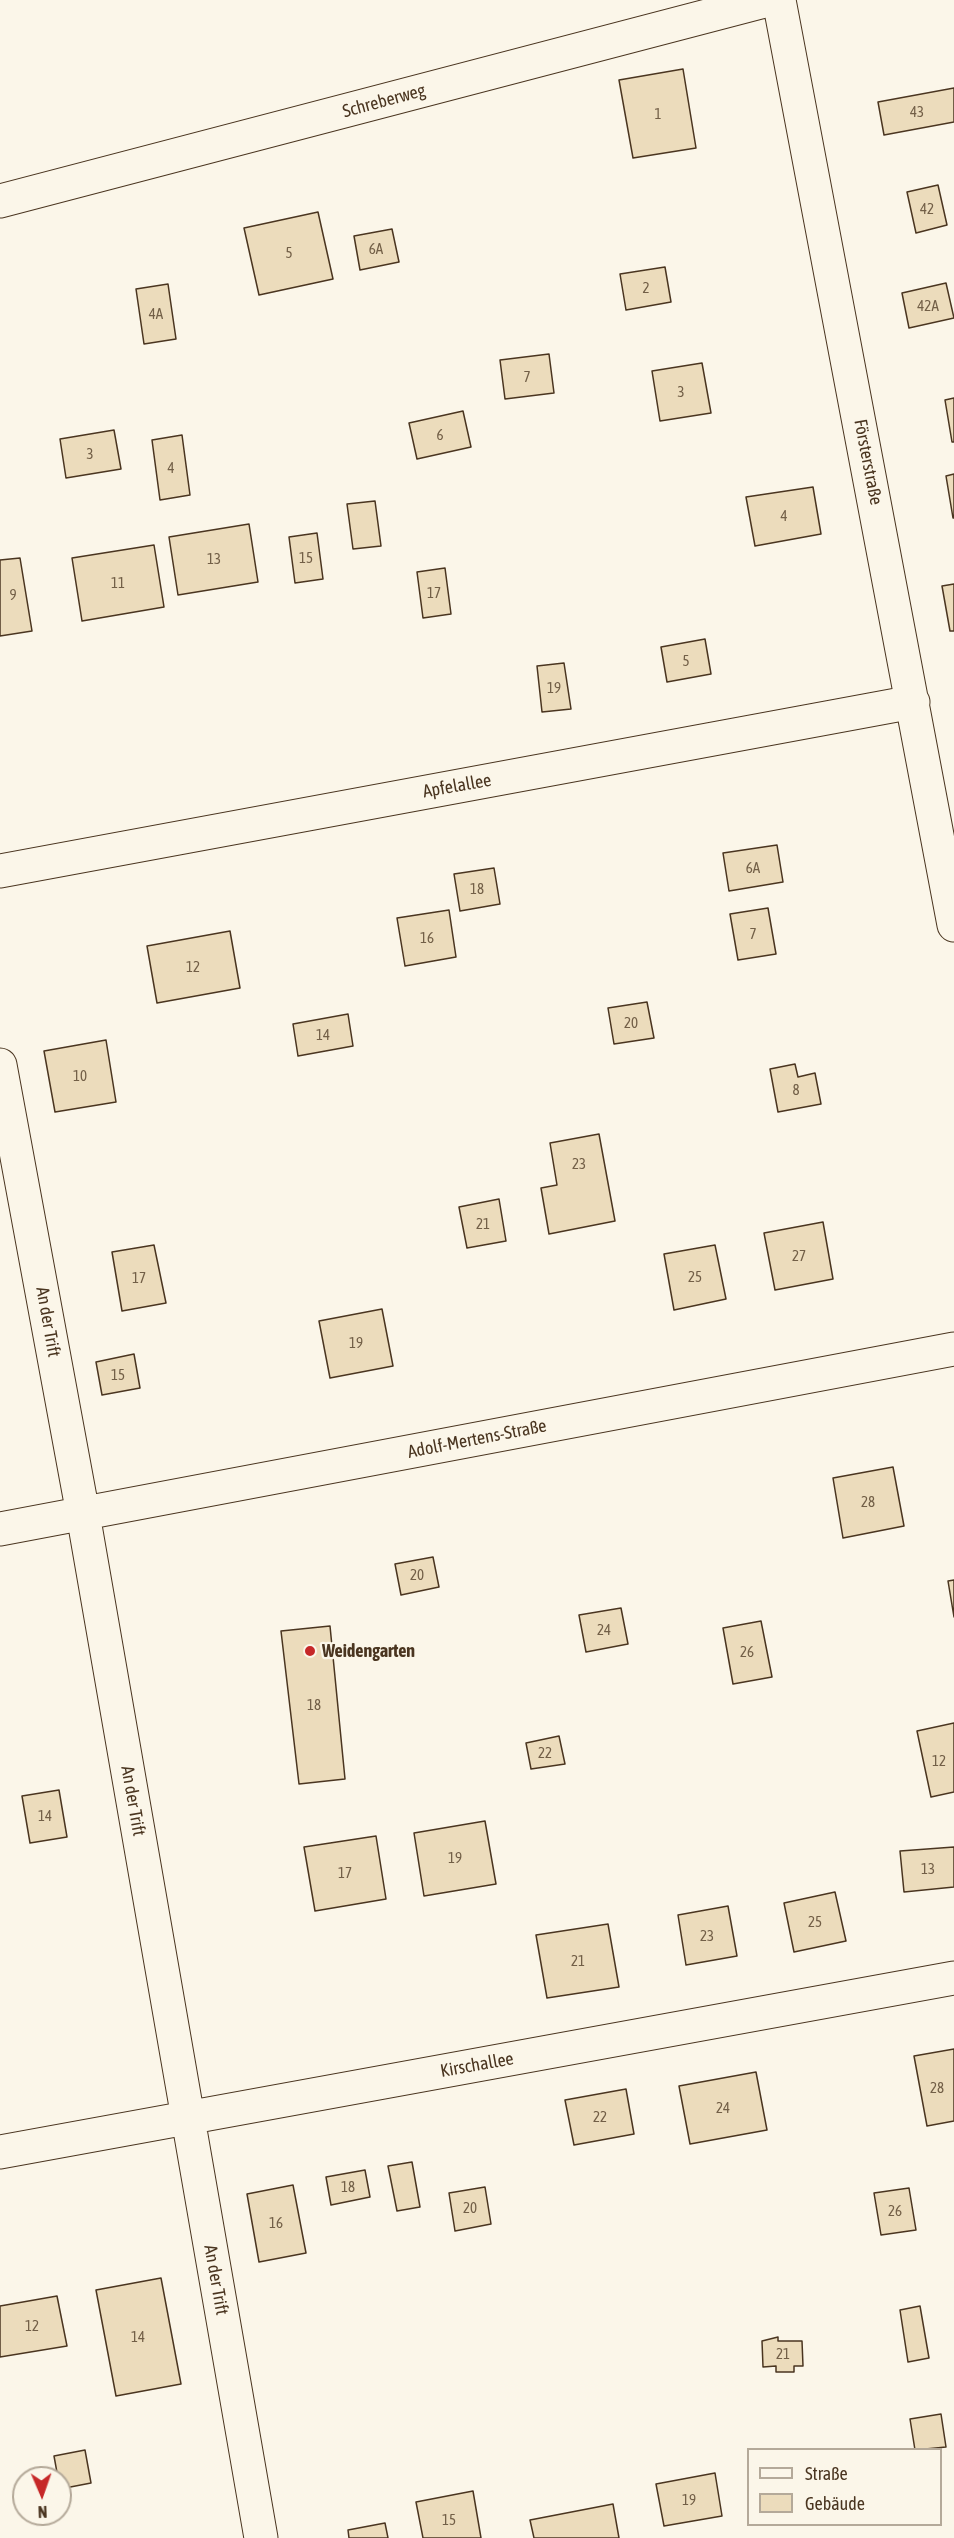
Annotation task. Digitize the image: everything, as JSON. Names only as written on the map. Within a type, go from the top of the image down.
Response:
[{"type":"street","name":"Schreberweg","points":[[0,201],[768,0]]},
{"type":"street","name":"Försterstraße","points":[[779,0],[954,925]]},
{"type":"street","name":"Apfelallee","points":[[0,871],[913,702]]},
{"type":"street","name":"An der Trift","points":[[0,1065],[83,1514],[261,2538]]},
{"type":"street","name":"Adolf-Mertens-Straße","points":[[0,1529],[954,1349]]},
{"type":"street","name":"Kirschallee","points":[[0,2152],[954,1978]]},
{"type":"building","points":[[683,69],[696,148],[633,158],[619,80]]},
{"type":"building","points":[[954,88],[954,122],[884,135],[878,102]]},
{"type":"building","points":[[938,185],[947,225],[916,233],[907,192]]},
{"type":"building","points":[[318,212],[333,279],[259,295],[244,228]]},
{"type":"building","points":[[392,229],[399,262],[360,270],[354,236]]},
{"type":"building","points":[[665,267],[671,302],[626,310],[620,274]]},
{"type":"building","points":[[946,283],[954,318],[909,328],[902,293]]},
{"type":"building","points":[[168,284],[176,339],[144,344],[136,289]]},
{"type":"building","points":[[549,354],[554,393],[505,399],[500,360]]},
{"type":"building","points":[[702,363],[711,413],[660,421],[652,371]]},
{"type":"building","points":[[954,398],[954,442],[952,442],[945,400]]},
{"type":"building","points":[[463,411],[471,447],[417,459],[409,423]]},
{"type":"building","points":[[114,430],[121,469],[66,478],[60,439]]},
{"type":"building","points":[[182,435],[190,495],[160,500],[152,440]]},
{"type":"building","points":[[954,474],[954,518],[953,518],[946,476]]},
{"type":"building","points":[[813,487],[821,534],[755,546],[746,497]]},
{"type":"building","points":[[375,501],[381,546],[353,549],[347,504]]},
{"type":"building","points":[[249,524],[258,582],[178,595],[169,537]]},
{"type":"building","points":[[317,533],[323,579],[295,583],[289,537]]},
{"type":"building","points":[[154,545],[164,607],[82,621],[72,558]]},
{"type":"building","points":[[20,558],[32,631],[0,636],[0,560]]},
{"type":"building","points":[[445,568],[451,614],[423,618],[417,572]]},
{"type":"building","points":[[954,584],[954,631],[950,631],[942,586]]},
{"type":"building","points":[[705,639],[711,674],[667,682],[661,647]]},
{"type":"building","points":[[564,663],[571,709],[542,712],[537,666]]},
{"type":"building","points":[[777,845],[783,882],[729,891],[723,853]]},
{"type":"building","points":[[494,868],[500,904],[460,911],[454,874]]},
{"type":"building","points":[[768,908],[776,954],[738,960],[730,914]]},
{"type":"building","points":[[449,910],[456,957],[405,966],[397,918]]},
{"type":"building","points":[[230,931],[240,988],[157,1003],[147,946]]},
{"type":"building","points":[[647,1002],[654,1038],[614,1044],[608,1008]]},
{"type":"building","points":[[348,1014],[353,1046],[298,1056],[293,1024]]},
{"type":"building","points":[[106,1040],[116,1102],[55,1112],[44,1051]]},
{"type":"building","points":[[795,1064],[798,1077],[815,1073],[821,1104],[778,1112],[770,1069]]},
{"type":"building","points":[[599,1134],[615,1221],[549,1234],[541,1188],[557,1185],[550,1143]]},
{"type":"building","points":[[499,1199],[506,1241],[467,1248],[459,1207]]},
{"type":"building","points":[[823,1222],[833,1279],[775,1290],[764,1233]]},
{"type":"building","points":[[154,1245],[166,1303],[122,1311],[112,1252]]},
{"type":"building","points":[[715,1245],[726,1299],[674,1310],[664,1254]]},
{"type":"building","points":[[382,1309],[393,1366],[330,1378],[319,1321]]},
{"type":"building","points":[[134,1354],[140,1388],[102,1395],[96,1362]]},
{"type":"building","points":[[893,1467],[904,1526],[843,1538],[833,1478]]},
{"type":"building","points":[[433,1557],[439,1587],[401,1595],[395,1564]]},
{"type":"building","points":[[954,1580],[954,1617],[948,1581]]},
{"type":"building","points":[[621,1608],[628,1644],[586,1652],[579,1615]]},
{"type":"building","points":[[761,1621],[772,1677],[733,1684],[723,1628]]},
{"type":"building","points":[[330,1626],[345,1779],[299,1784],[281,1631]]},
{"type":"building","points":[[954,1723],[954,1792],[931,1797],[917,1731]]},
{"type":"building","points":[[559,1736],[565,1764],[531,1769],[526,1743]]},
{"type":"building","points":[[59,1790],[67,1837],[30,1843],[22,1796]]},
{"type":"building","points":[[485,1821],[496,1884],[424,1896],[414,1833]]},
{"type":"building","points":[[376,1836],[386,1899],[315,1911],[304,1847]]},
{"type":"building","points":[[954,1847],[954,1887],[904,1892],[900,1851]]},
{"type":"building","points":[[835,1892],[846,1941],[794,1952],[784,1903]]},
{"type":"building","points":[[728,1906],[737,1956],[686,1965],[678,1915]]},
{"type":"building","points":[[608,1924],[619,1987],[547,1998],[536,1935]]},
{"type":"building","points":[[954,2049],[954,2121],[927,2126],[914,2056]]},
{"type":"building","points":[[756,2072],[767,2130],[690,2144],[679,2086]]},
{"type":"building","points":[[626,2089],[634,2134],[574,2145],[565,2100]]},
{"type":"building","points":[[412,2162],[420,2207],[397,2211],[388,2166]]},
{"type":"building","points":[[365,2170],[370,2197],[331,2205],[326,2177]]},
{"type":"building","points":[[293,2185],[306,2253],[259,2262],[247,2194]]},
{"type":"building","points":[[485,2187],[491,2224],[455,2231],[449,2193]]},
{"type":"building","points":[[909,2188],[916,2230],[881,2235],[874,2193]]},
{"type":"building","points":[[161,2278],[181,2384],[116,2396],[96,2290]]},
{"type":"building","points":[[57,2296],[67,2346],[0,2357],[0,2306]]},
{"type":"building","points":[[920,2306],[929,2358],[908,2362],[900,2310]]},
{"type":"building","points":[[778,2337],[778,2341],[802,2341],[803,2366],[794,2366],[794,2372],[776,2372],[776,2366],[763,2367],[762,2341]]},
{"type":"building","points":[[941,2414],[946,2447],[915,2448],[910,2419]]},
{"type":"building","points":[[85,2450],[91,2483],[72,2487],[72,2466],[56,2466],[54,2456]]},
{"type":"building","points":[[715,2473],[722,2516],[664,2526],[656,2484]]},
{"type":"building","points":[[473,2491],[481,2538],[423,2538],[416,2502]]},
{"type":"building","points":[[613,2504],[619,2538],[534,2538],[530,2520]]},
{"type":"building","points":[[385,2523],[388,2538],[349,2538],[348,2530]]},
{"type":"place","name":"Weidengarten","points":[[310,1651]]}]
